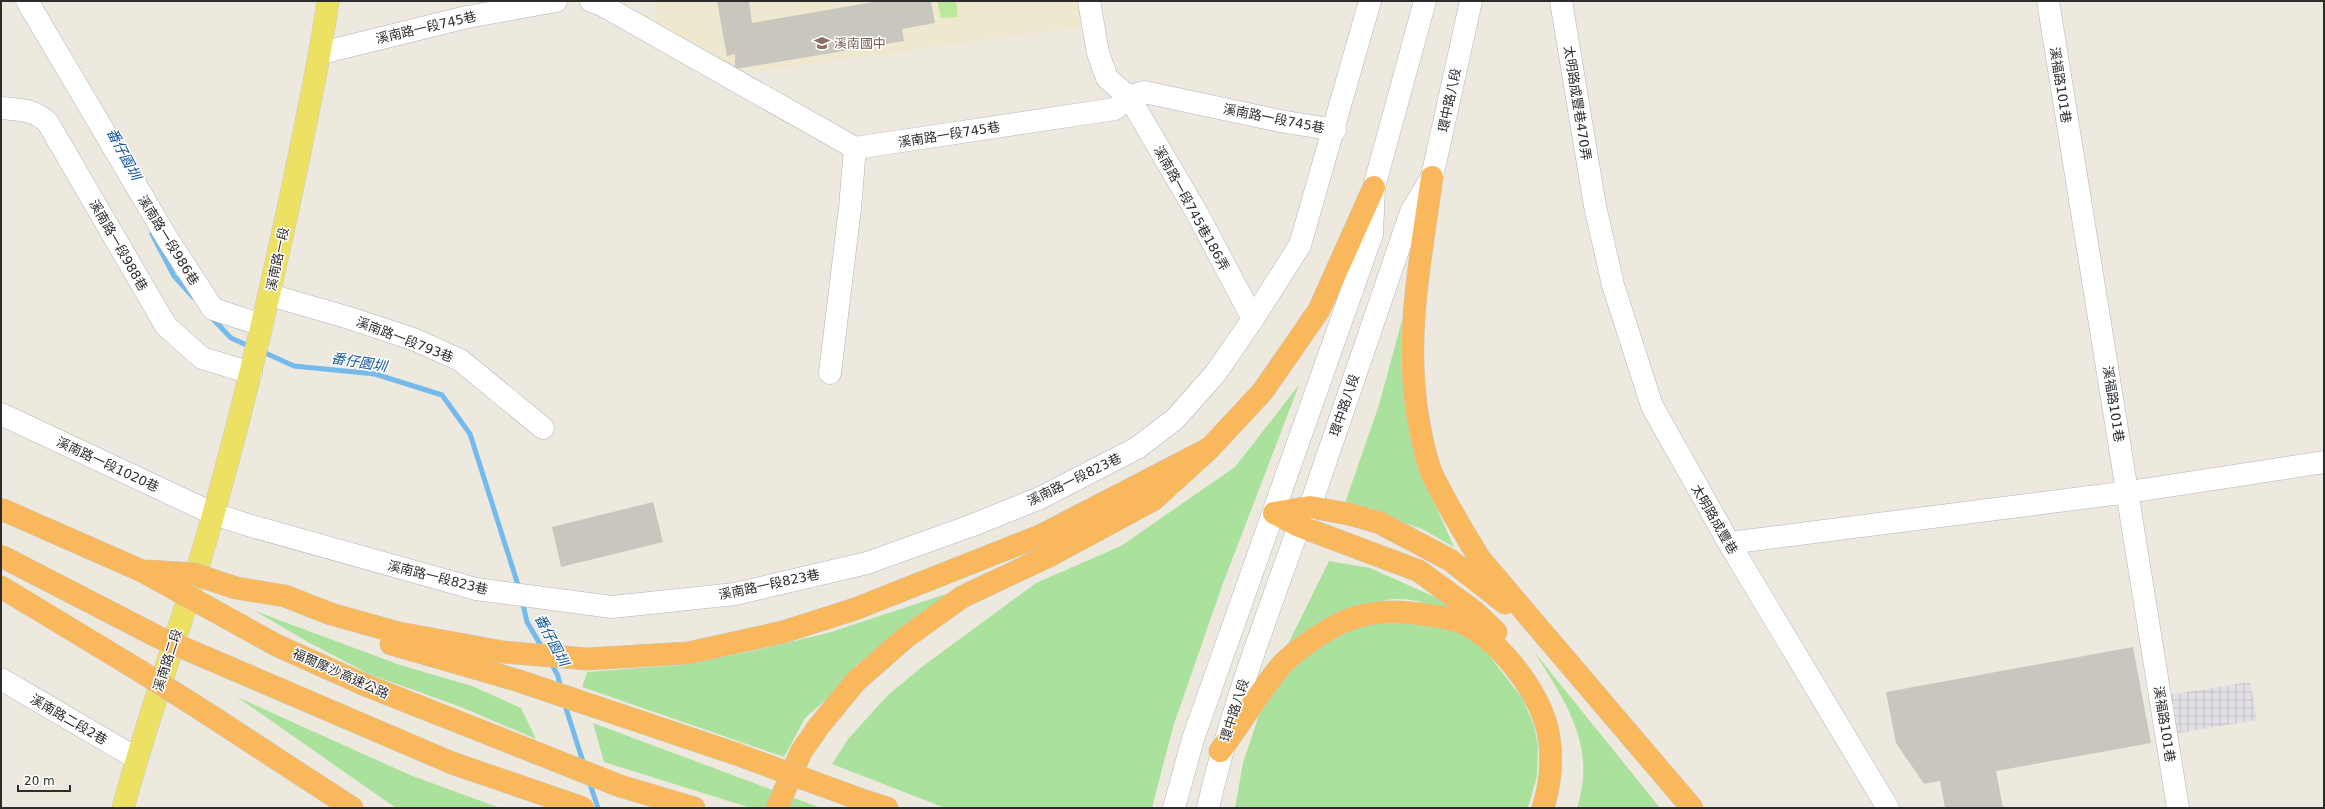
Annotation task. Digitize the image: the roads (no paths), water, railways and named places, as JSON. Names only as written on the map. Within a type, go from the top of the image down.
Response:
[{"type":"highway","points":[[1432,176],[1414,304],[1411,354],[1421,436],[1431,471],[1455,517],[1480,559],[1692,808]]},
{"type":"highway","points":[[778,808],[801,752],[819,726],[856,681],[905,638],[962,598],[1051,555],[1153,500],[1210,448],[1263,391],[1319,310],[1374,187]]},
{"type":"highway","points":[[236,588],[285,596],[331,614],[399,633],[503,652],[587,659],[688,653],[783,632],[848,612],[1042,535],[1210,448]]},
{"type":"highway","points":[[1274,513],[1310,507],[1349,514],[1380,523],[1450,560],[1545,635]]},
{"type":"highway","name":"福爾摩沙高速公路","points":[[1,509],[142,571],[278,646],[365,685],[620,786],[694,808]]},
{"type":"highway","points":[[1274,513],[1299,526],[1419,571],[1475,612],[1519,653],[1542,689],[1543,717],[1550,745],[1550,777],[1543,808]]},
{"type":"highway","points":[[1,556],[165,640],[452,763],[583,808]]},
{"type":"highway","points":[[142,571],[194,574],[236,588],[375,640],[563,695],[736,754],[887,808]]},
{"type":"highway","points":[[1,587],[140,671],[352,808]]},
{"type":"highway","points":[[1220,751],[1280,666],[1318,636],[1336,625],[1372,613],[1394,612],[1434,616],[1466,624],[1496,645],[1524,681],[1543,717]]},
{"type":"main road","name":"溪南路一段","points":[[214,514],[270,295],[321,53],[328,1]]},
{"type":"main road","name":"溪南路二段","points":[[123,808],[136,758],[214,514]]},
{"type":"street","name":"溪南路一段986巷","points":[[27,1],[168,238],[213,309],[262,328]]},
{"type":"street","name":"溪南路一段745巷","points":[[321,53],[467,17],[556,1]]},
{"type":"street","points":[[591,1],[602,5],[854,148],[850,208],[830,373]]},
{"type":"street","name":"溪南路一段745巷186弄","points":[[1089,1],[1098,53],[1107,78],[1129,97],[1197,213],[1253,319]]},
{"type":"street","name":"溪南路一段823巷","points":[[214,514],[248,525],[476,589],[612,607],[735,594],[867,563],[973,525],[1040,498],[1137,448],[1175,419],[1215,374],[1253,319],[1300,245],[1335,130],[1370,1]]},
{"type":"street","points":[[1174,808],[1193,739],[1372,234],[1374,187],[1425,1]]},
{"type":"street","name":"環中路八段","points":[[1208,808],[1220,751],[1248,668],[1299,526],[1310,507],[1411,212],[1432,176],[1471,1]]},
{"type":"street","name":"太明路成豐巷470弄","points":[[1561,1],[1595,206]]},
{"type":"street","name":"溪福路101巷","points":[[2048,1],[2129,492],[2178,808]]},
{"type":"street","name":"溪南路一段745巷","points":[[854,148],[1115,109],[1129,97],[1144,92],[1280,121],[1335,130]]},
{"type":"street","name":"溪南路一段988巷","points":[[1,108],[27,110],[40,115],[48,123],[166,326],[202,358],[252,368]]},
{"type":"street","name":"太明路成豐巷","points":[[1595,206],[1613,285],[1652,406],[1729,543],[1888,808]]},
{"type":"street","name":"溪南路一段793巷","points":[[270,295],[346,317],[413,339],[460,360],[543,428]]},
{"type":"street","name":"溪南路一段1020巷","points":[[1,414],[214,514]]},
{"type":"street","points":[[1729,543],[2129,492],[2324,462]]},
{"type":"street","name":"溪南路二段2巷","points":[[1,679],[136,758]]},
{"type":"waterway","name":"番仔園圳","points":[[152,234],[174,276],[193,297]]},
{"type":"waterway","name":"番仔園圳","points":[[212,318],[231,338],[251,347]]},
{"type":"waterway","name":"番仔園圳","points":[[261,351],[294,366],[375,374],[442,395],[470,434],[519,588]]},
{"type":"waterway","name":"番仔園圳","points":[[522,600],[527,622],[543,649]]},
{"type":"waterway","name":"番仔園圳","points":[[550,661],[558,676],[561,689]]},
{"type":"waterway","name":"番仔園圳","points":[[564,702],[584,765]]},
{"type":"waterway","name":"番仔園圳","points":[[589,781],[598,808]]},
{"type":"place","name":"溪南國中","points":[[822,43]]}]
